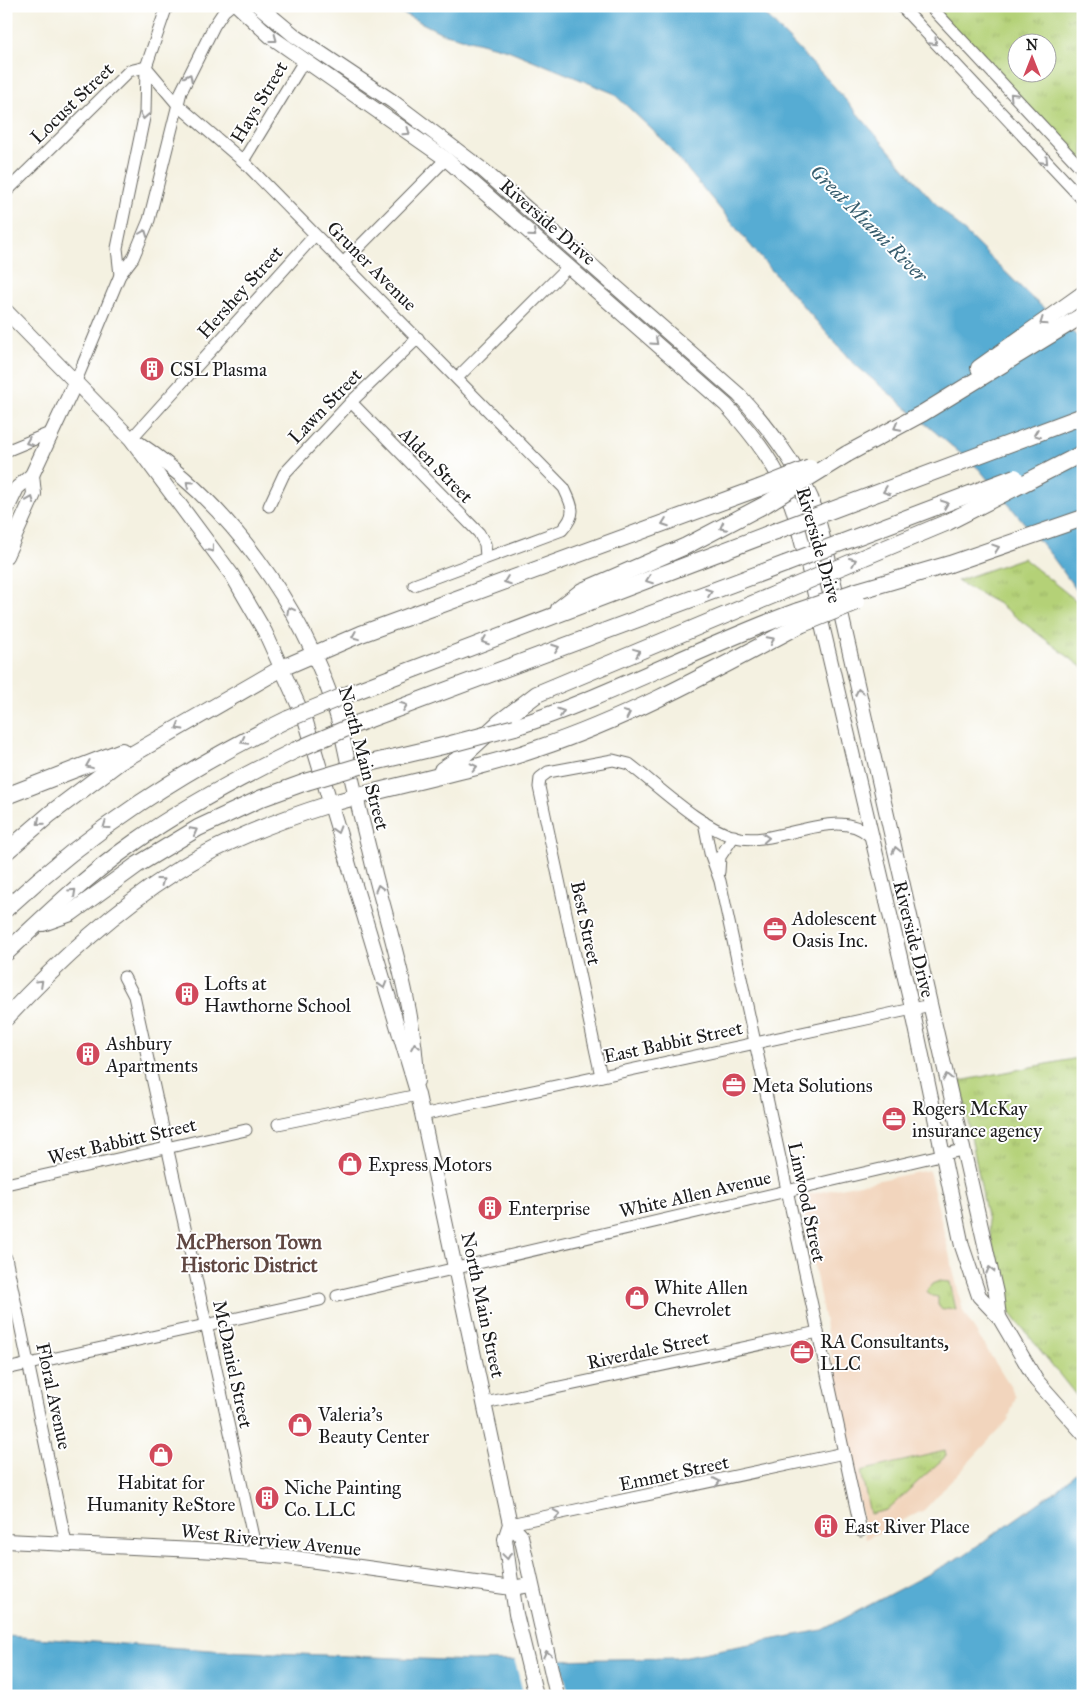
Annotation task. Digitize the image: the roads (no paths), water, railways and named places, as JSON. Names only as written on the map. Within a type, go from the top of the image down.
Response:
[{"type":"highway","points":[[923,413],[978,368],[1083,294]]},
{"type":"highway","points":[[547,617],[582,591],[686,546],[766,504],[847,454],[923,413],[1083,315]]},
{"type":"highway","points":[[6,908],[87,840],[160,788],[211,758],[288,720],[351,693],[547,617],[1083,416]]},
{"type":"highway","points":[[6,953],[91,876],[178,813],[296,750],[359,723],[1083,452]]},
{"type":"highway","points":[[426,778],[449,766],[537,694],[948,522],[1083,452]]},
{"type":"highway","points":[[6,852],[86,785],[151,744],[282,668],[312,653],[847,454]]},
{"type":"highway","points":[[36,925],[71,913],[137,865],[198,828],[262,798],[306,782],[370,763],[515,727],[581,705],[735,636],[799,618],[1083,518]]},
{"type":"highway","points":[[6,1018],[34,988],[92,933],[174,872],[217,848],[272,824],[329,804],[537,749],[612,721],[665,696],[799,618]]},
{"type":"highway","points":[[6,796],[52,780],[134,746],[151,744]]},
{"type":"main road","name":"Riverside Drive","points":[[238,6],[270,36],[446,159],[569,266],[726,405],[752,435],[782,483],[793,510],[807,561],[870,836],[912,1008],[942,1154],[970,1272],[979,1296],[998,1318],[1025,1363],[1050,1396],[1083,1433]]},
{"type":"main road","name":"Riverside Drive","points":[[259,6],[295,36],[392,101],[490,176],[739,395],[767,426],[786,451],[812,500],[829,561],[996,1293],[998,1318]]},
{"type":"main road","name":"North Main Street","points":[[6,311],[131,439],[195,528],[232,575],[265,632],[306,722],[329,804],[418,1095],[510,1524],[520,1536],[557,1696]]},
{"type":"main road","points":[[6,510],[17,488],[32,475],[76,381]]},
{"type":"main road","name":"North Main Street","points":[[131,439],[162,459],[182,477],[208,501],[246,543],[286,603],[312,653],[335,709],[409,1013],[417,1052],[418,1095]]},
{"type":"main road","points":[[6,556],[34,494],[32,475]]},
{"type":"main road","name":"North Main Street","points":[[510,1524],[505,1539],[512,1588],[516,1614],[536,1696]]},
{"type":"main road","name":"West Riverview Avenue","points":[[6,1541],[257,1555],[512,1588],[530,1585]]},
{"type":"street","points":[[120,275],[117,248],[145,113],[146,67],[167,6]]},
{"type":"street","points":[[76,381],[120,275],[133,258],[149,220],[181,92],[214,26],[224,10],[230,6]]},
{"type":"street","points":[[901,6],[1083,200]]},
{"type":"street","points":[[930,6],[1083,170]]},
{"type":"street","name":"Hays Street","points":[[243,161],[304,61]]},
{"type":"street","name":"Gruner Avenue","points":[[146,67],[178,105],[243,161],[560,482],[572,508],[571,520],[562,530],[486,557]]},
{"type":"street","name":"Locust Street","points":[[6,192],[129,71],[146,67]]},
{"type":"street","points":[[343,263],[446,159]]},
{"type":"street","name":"Hershey Street","points":[[131,439],[315,235]]},
{"type":"street","points":[[457,378],[569,266]]},
{"type":"street","name":"Lawn Street","points":[[269,506],[284,474],[351,402],[418,338]]},
{"type":"street","name":"Alden Street","points":[[351,402],[479,533],[485,544],[486,557]]},
{"type":"street","points":[[6,451],[52,432]]},
{"type":"street","points":[[414,585],[486,557]]},
{"type":"street","name":"Best Street","points":[[601,1076],[539,787],[540,778],[548,772],[621,760],[629,764],[704,822]]},
{"type":"street","points":[[704,822],[734,836],[765,838],[830,824],[846,823],[862,828],[870,836]]},
{"type":"street","name":"Linwood Street","points":[[704,822],[710,853],[720,881],[861,1531]]},
{"type":"street","name":"Linwood Street","points":[[720,881],[720,857],[734,836]]},
{"type":"street","name":"McDaniel Street","points":[[124,977],[134,996],[257,1555]]},
{"type":"street","name":"East Babbit Street","points":[[422,1114],[931,1005]]},
{"type":"street","points":[[278,1124],[418,1095]]},
{"type":"street","name":"West Babbitt Street","points":[[6,1184],[246,1130]]},
{"type":"street","name":"White Allen Avenue","points":[[337,1296],[962,1150]]},
{"type":"street","name":"Floral Avenue","points":[[6,1258],[30,1364],[66,1543]]},
{"type":"street","points":[[6,1369],[320,1300]]},
{"type":"street","name":"Riverdale Street","points":[[485,1403],[818,1332]]},
{"type":"street","name":"Emmet Street","points":[[510,1524],[844,1453]]},
{"type":"water","name":"Great Miami River","points":[[340,6],[757,6],[831,83],[932,200],[1032,298],[1083,341],[1083,599],[1051,555],[979,469],[852,362],[761,258],[663,140],[613,93],[508,50],[442,33],[396,10],[344,10]]},
{"type":"water","points":[[1083,1466],[1083,1696],[6,1696],[6,1636],[225,1651],[472,1661],[677,1658],[822,1630],[964,1555],[1057,1490]]},
{"type":"place","name":"CSL Plasma","points":[[152,369]]},
{"type":"place","name":"Adolescent Oasis Inc.","points":[[775,929]]},
{"type":"place","name":"Lofts at Hawthorne School","points":[[187,994]]},
{"type":"place","name":"Ashbury Apartments","points":[[88,1054]]},
{"type":"place","name":"Meta Solutions","points":[[734,1085]]},
{"type":"place","name":"Rogers McKay insurance agency","points":[[894,1119]]},
{"type":"place","name":"Express Motors","points":[[350,1164]]},
{"type":"place","name":"Enterprise","points":[[490,1208]]},
{"type":"place","name":"White Allen Chevrolet","points":[[637,1298]]},
{"type":"place","name":"RA Consultants, LLC","points":[[802,1352]]},
{"type":"place","name":"Valeria’s Beauty Center","points":[[300,1425]]},
{"type":"place","name":"Habitat for Humanity ReStore","points":[[161,1455]]},
{"type":"place","name":"Niche Painting Co. LLC","points":[[267,1498]]},
{"type":"place","name":"East River Place","points":[[826,1526]]},
{"type":"district","name":"McPherson Town Historic District","points":[[249,1254]]}]
